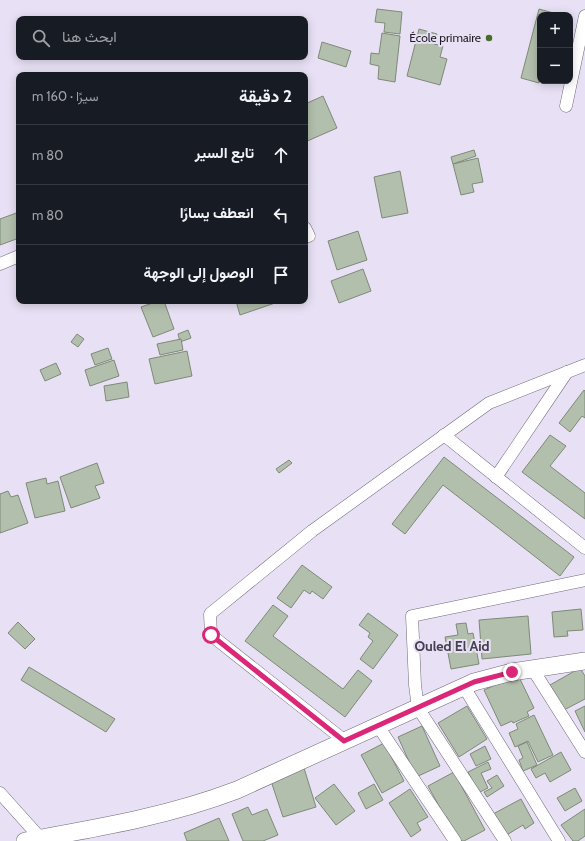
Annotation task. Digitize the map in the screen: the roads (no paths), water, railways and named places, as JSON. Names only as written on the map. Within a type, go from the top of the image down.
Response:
[{"type":"street","points":[[566,106],[585,16]]},
{"type":"street","points":[[0,264],[16,257]]},
{"type":"street","points":[[344,741],[211,635],[210,614],[312,531],[489,403],[585,365]]},
{"type":"street","points":[[496,477],[567,372]]},
{"type":"street","points":[[444,435],[585,548]]},
{"type":"street","points":[[504,841],[418,708],[415,685],[412,616],[585,580]]},
{"type":"street","points":[[0,793],[37,840],[113,825],[198,804],[237,790],[464,687],[490,677],[532,668],[585,661]]},
{"type":"street","points":[[532,668],[585,752]]},
{"type":"street","points":[[464,687],[559,841]]},
{"type":"street","points":[[378,726],[455,841]]},
{"type":"place","name":"École primaire","points":[[489,38]]},
{"type":"district","name":"Ouled El Aid","points":[[452,646]]}]
